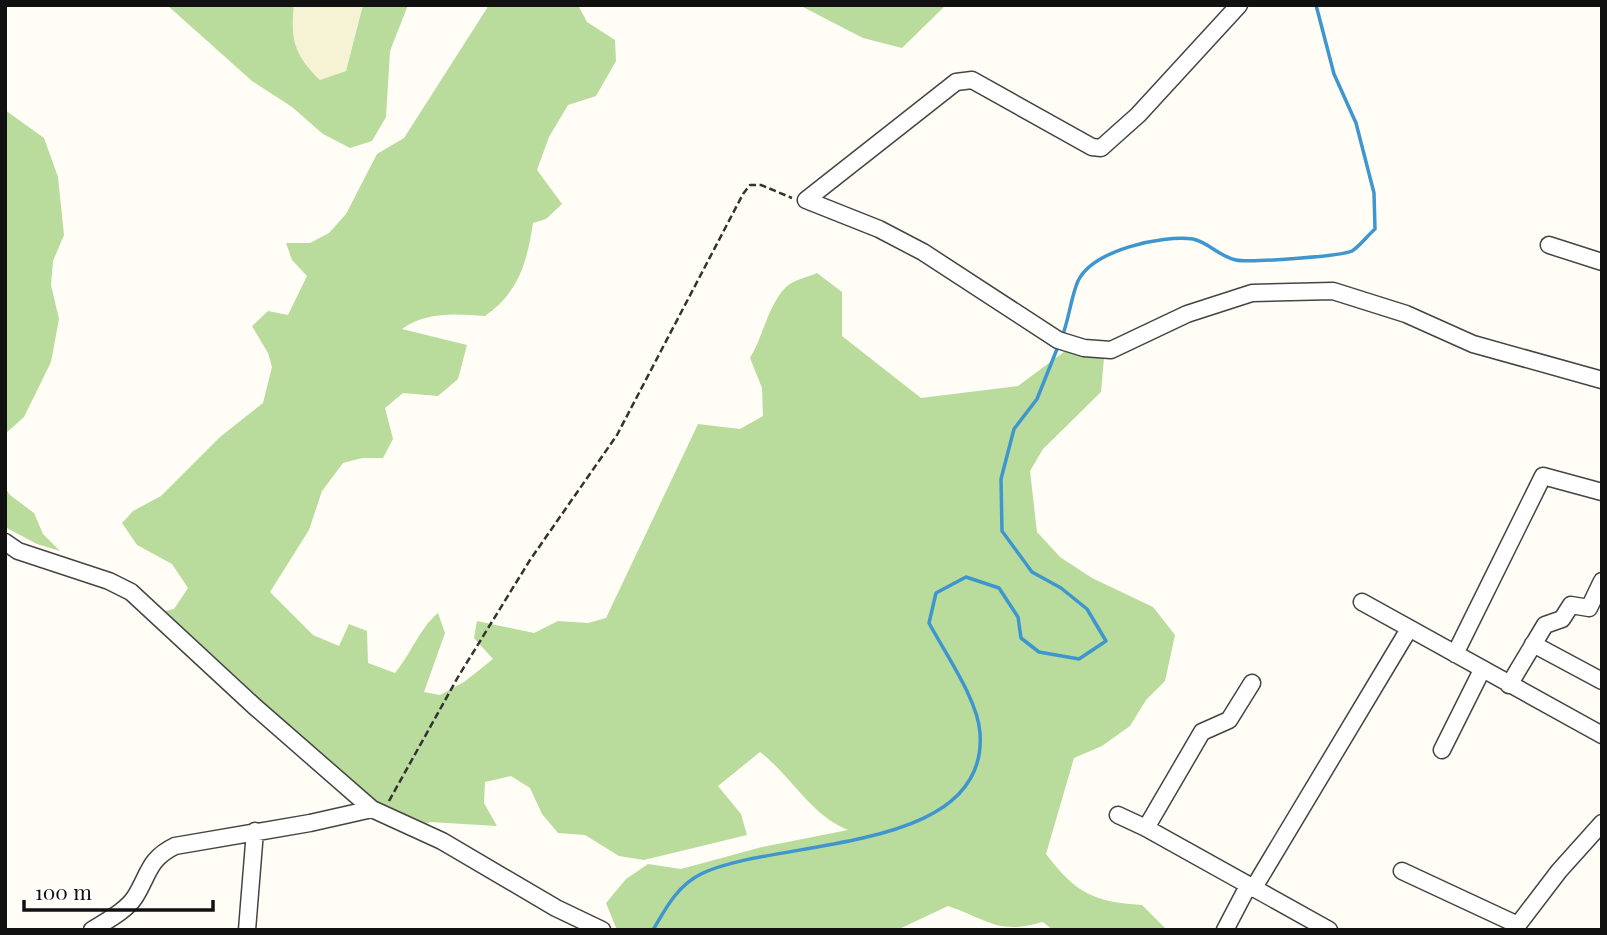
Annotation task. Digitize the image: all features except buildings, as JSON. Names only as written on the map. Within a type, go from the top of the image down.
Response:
[{"type":"street","points":[[806,200],[956,82],[964,79],[972,80],[1092,147],[1101,148],[1138,115],[1239,5]]},
{"type":"street","points":[[806,200],[879,229],[923,252],[1058,340],[1084,348],[1111,350],[1167,322],[1252,293],[1333,291],[1406,314],[1473,344],[1602,380]]},
{"type":"street","points":[[1549,245],[1602,262]]},
{"type":"street","points":[[1455,654],[1543,476],[1602,492]]},
{"type":"street","points":[[5,542],[18,551],[109,581],[131,592],[377,812],[442,841],[526,892],[602,930]]},
{"type":"street","points":[[1509,685],[1545,625],[1562,619],[1569,607],[1589,608],[1602,580]]},
{"type":"street","points":[[1362,602],[1602,736]]},
{"type":"street","points":[[1225,930],[1409,629]]},
{"type":"street","points":[[1533,644],[1602,681]]},
{"type":"street","points":[[1442,750],[1482,670]]},
{"type":"street","points":[[1146,828],[1202,732],[1229,720],[1252,683]]},
{"type":"street","points":[[92,930],[127,906],[135,896],[147,870],[164,851],[183,843],[377,812]]},
{"type":"street","points":[[1118,816],[1146,828],[1329,930]]},
{"type":"street","points":[[1402,871],[1516,927],[1559,871],[1602,823]]},
{"type":"street","points":[[247,930],[256,831]]},
{"type":"path","points":[[377,812],[530,560],[617,435],[743,194],[750,185],[761,185],[806,200]]},
{"type":"shaded area","points":[[294,5],[363,5],[346,71],[320,80],[298,58],[292,25]]},
{"type":"green space","points":[[167,5],[294,5],[296,47],[305,63],[320,80],[346,71],[363,5],[408,5],[390,51],[386,117],[372,141],[350,148],[323,134],[292,107],[252,81]]},
{"type":"green space","points":[[489,5],[578,5],[587,22],[615,40],[616,61],[596,96],[568,105],[549,137],[537,170],[562,204],[546,219],[533,223],[520,275],[506,297],[485,316],[432,316],[402,329],[467,345],[458,379],[438,396],[403,393],[385,408],[393,439],[383,458],[362,458],[343,463],[322,491],[309,530],[270,592],[313,635],[339,646],[349,624],[367,631],[368,663],[395,673],[426,626],[438,613],[445,633],[424,692],[440,695],[464,682],[493,659],[474,638],[477,621],[534,633],[558,621],[588,623],[606,618],[698,424],[740,429],[763,416],[762,388],[750,358],[780,294],[793,282],[817,273],[842,292],[842,336],[921,398],[1018,386],[1080,340],[1098,344],[1104,358],[1101,392],[1043,449],[1030,471],[1037,532],[1060,557],[1092,578],[1153,607],[1175,635],[1165,681],[1146,700],[1130,726],[1102,746],[1074,758],[1046,854],[1067,878],[1087,893],[1111,901],[1142,905],[1167,930],[1053,930],[1043,922],[1028,926],[1004,926],[948,906],[897,930],[617,930],[606,903],[626,879],[648,864],[681,869],[762,847],[848,830],[823,815],[760,752],[718,786],[741,814],[747,835],[644,860],[619,856],[585,835],[558,833],[542,814],[530,788],[511,776],[485,782],[484,803],[497,826],[430,822],[415,828],[391,818],[156,613],[174,609],[188,588],[172,564],[137,545],[122,523],[133,511],[161,496],[220,437],[263,403],[272,367],[268,353],[252,326],[268,311],[288,315],[307,276],[292,260],[286,243],[310,243],[329,233],[346,214],[377,154],[404,138]]},
{"type":"green space","points":[[799,5],[946,5],[902,48],[863,38]]},
{"type":"green space","points":[[5,110],[44,138],[58,177],[64,235],[53,261],[51,285],[59,319],[51,362],[24,417],[5,434]]},
{"type":"green space","points":[[5,488],[34,513],[43,534],[60,551],[37,544],[5,527]]},
{"type":"waterway","points":[[1062,337],[1078,281],[1086,270],[1098,261],[1129,247],[1147,242],[1193,239],[1236,260],[1258,261],[1345,253],[1352,251],[1375,229],[1374,193],[1356,123],[1334,74],[1316,5]]},
{"type":"waterway","points":[[653,930],[679,891],[701,874],[734,863],[871,836],[915,822],[950,802],[974,773],[980,733],[967,692],[929,623],[936,593],[966,577],[999,588],[1018,617],[1021,638],[1039,652],[1079,659],[1106,641],[1087,609],[1061,588],[1032,572],[1002,531],[1001,479],[1014,429],[1037,399],[1059,344]]}]
